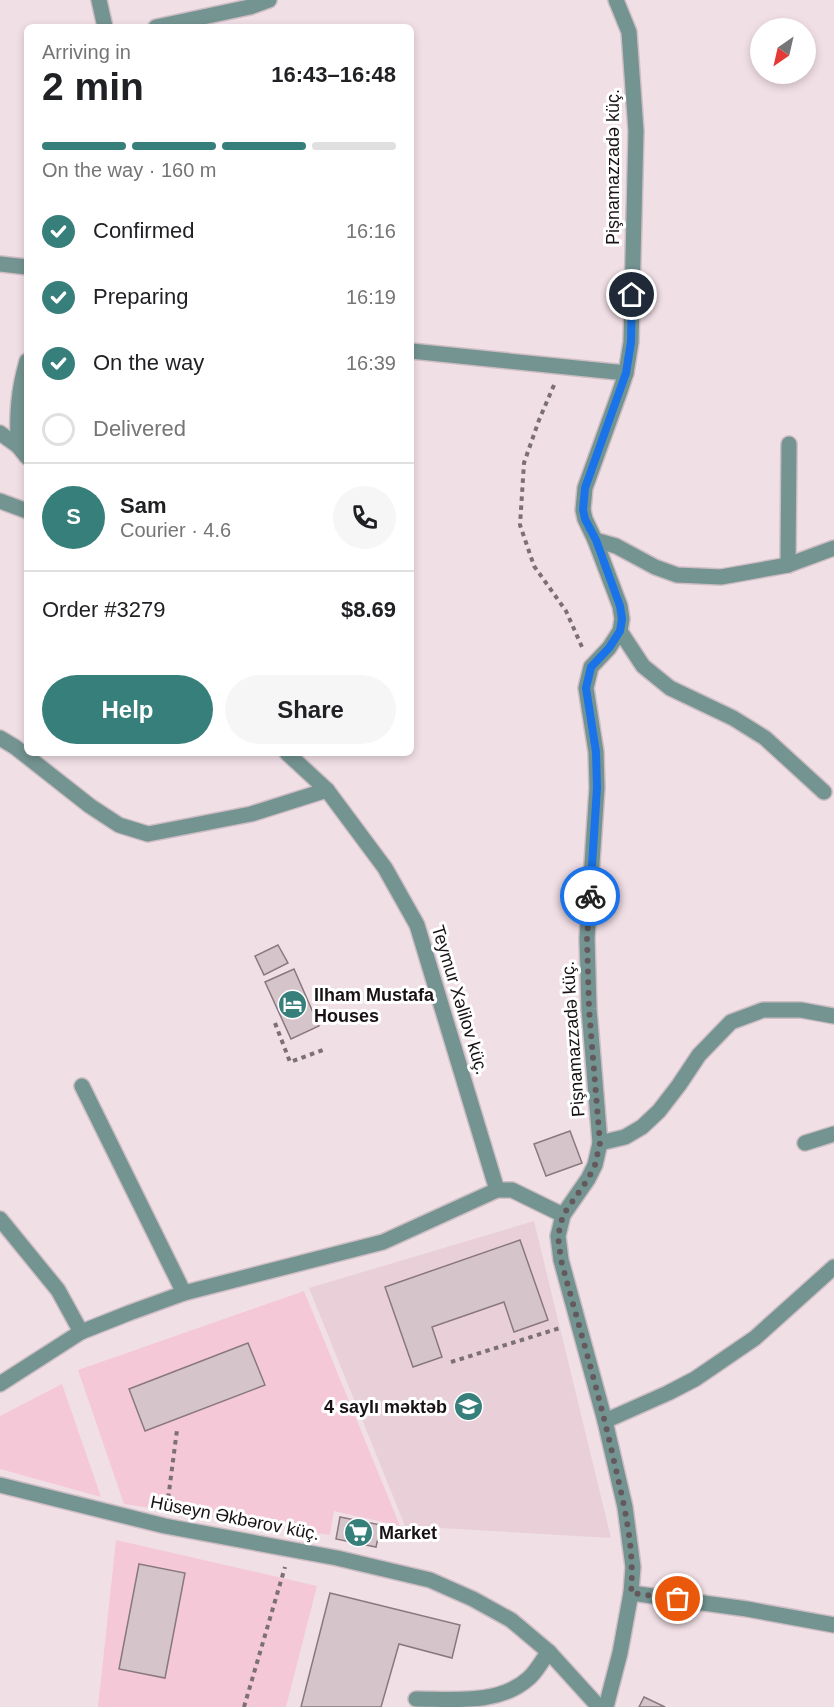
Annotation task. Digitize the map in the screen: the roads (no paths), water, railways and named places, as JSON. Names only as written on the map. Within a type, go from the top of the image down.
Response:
[{"type":"street","points":[[99,0],[104,24]]},
{"type":"street","points":[[170,24],[250,7],[269,0]]},
{"type":"street","name":"Pişnamazzadə küç.","points":[[606,1707],[620,1653],[631,1593],[633,1568],[625,1507],[605,1421],[560,1252],[558,1236],[563,1215],[595,1165],[600,1143],[589,1009],[587,950],[597,788],[596,752],[586,688],[591,667],[609,648],[620,631],[622,619],[620,606],[583,510],[585,488],[626,373],[631,342],[636,131],[629,32],[616,0]]},
{"type":"street","points":[[0,264],[24,267]]},
{"type":"street","points":[[414,351],[626,373]]},
{"type":"street","points":[[23,452],[17,409],[24,370]]},
{"type":"street","points":[[0,433],[23,452]]},
{"type":"street","points":[[788,565],[789,444]]},
{"type":"street","points":[[0,501],[24,510]]},
{"type":"street","points":[[596,540],[616,546],[655,567],[677,575],[721,577],[788,565],[834,548]]},
{"type":"street","points":[[620,631],[643,666],[670,688],[733,718],[765,738],[824,792]]},
{"type":"street","points":[[0,738],[24,754]]},
{"type":"street","points":[[26,756],[90,806],[119,825],[148,834],[251,814],[327,790]]},
{"type":"street","name":"Teymur Xəlilov küç.","points":[[290,756],[327,790],[385,868],[417,925],[497,1190]]},
{"type":"street","points":[[600,1143],[625,1137],[642,1127],[679,1086],[699,1055],[731,1022],[763,1010],[801,1010],[834,1016]]},
{"type":"street","points":[[82,1086],[184,1293]]},
{"type":"street","points":[[805,1143],[834,1134]]},
{"type":"street","points":[[0,1384],[81,1332],[184,1293],[383,1242],[497,1190],[512,1190],[563,1215]]},
{"type":"street","points":[[0,1219],[58,1290],[81,1332]]},
{"type":"street","points":[[605,1421],[695,1379],[755,1338],[834,1268]]},
{"type":"street","name":"Hüseyn Əkbərov küç.","points":[[0,1485],[165,1526],[290,1549],[430,1580],[473,1599],[511,1620],[549,1652],[599,1707]]},
{"type":"street","points":[[631,1593],[747,1608],[834,1625]]},
{"type":"street","points":[[416,1699],[477,1699],[509,1692],[530,1678],[549,1652]]},
{"type":"place","name":"Ilham Mustafa Houses","points":[[293,1005]]},
{"type":"place","name":"4 saylı məktəb","points":[[468,1407]]},
{"type":"place","name":"Market","points":[[358,1533]]}]
